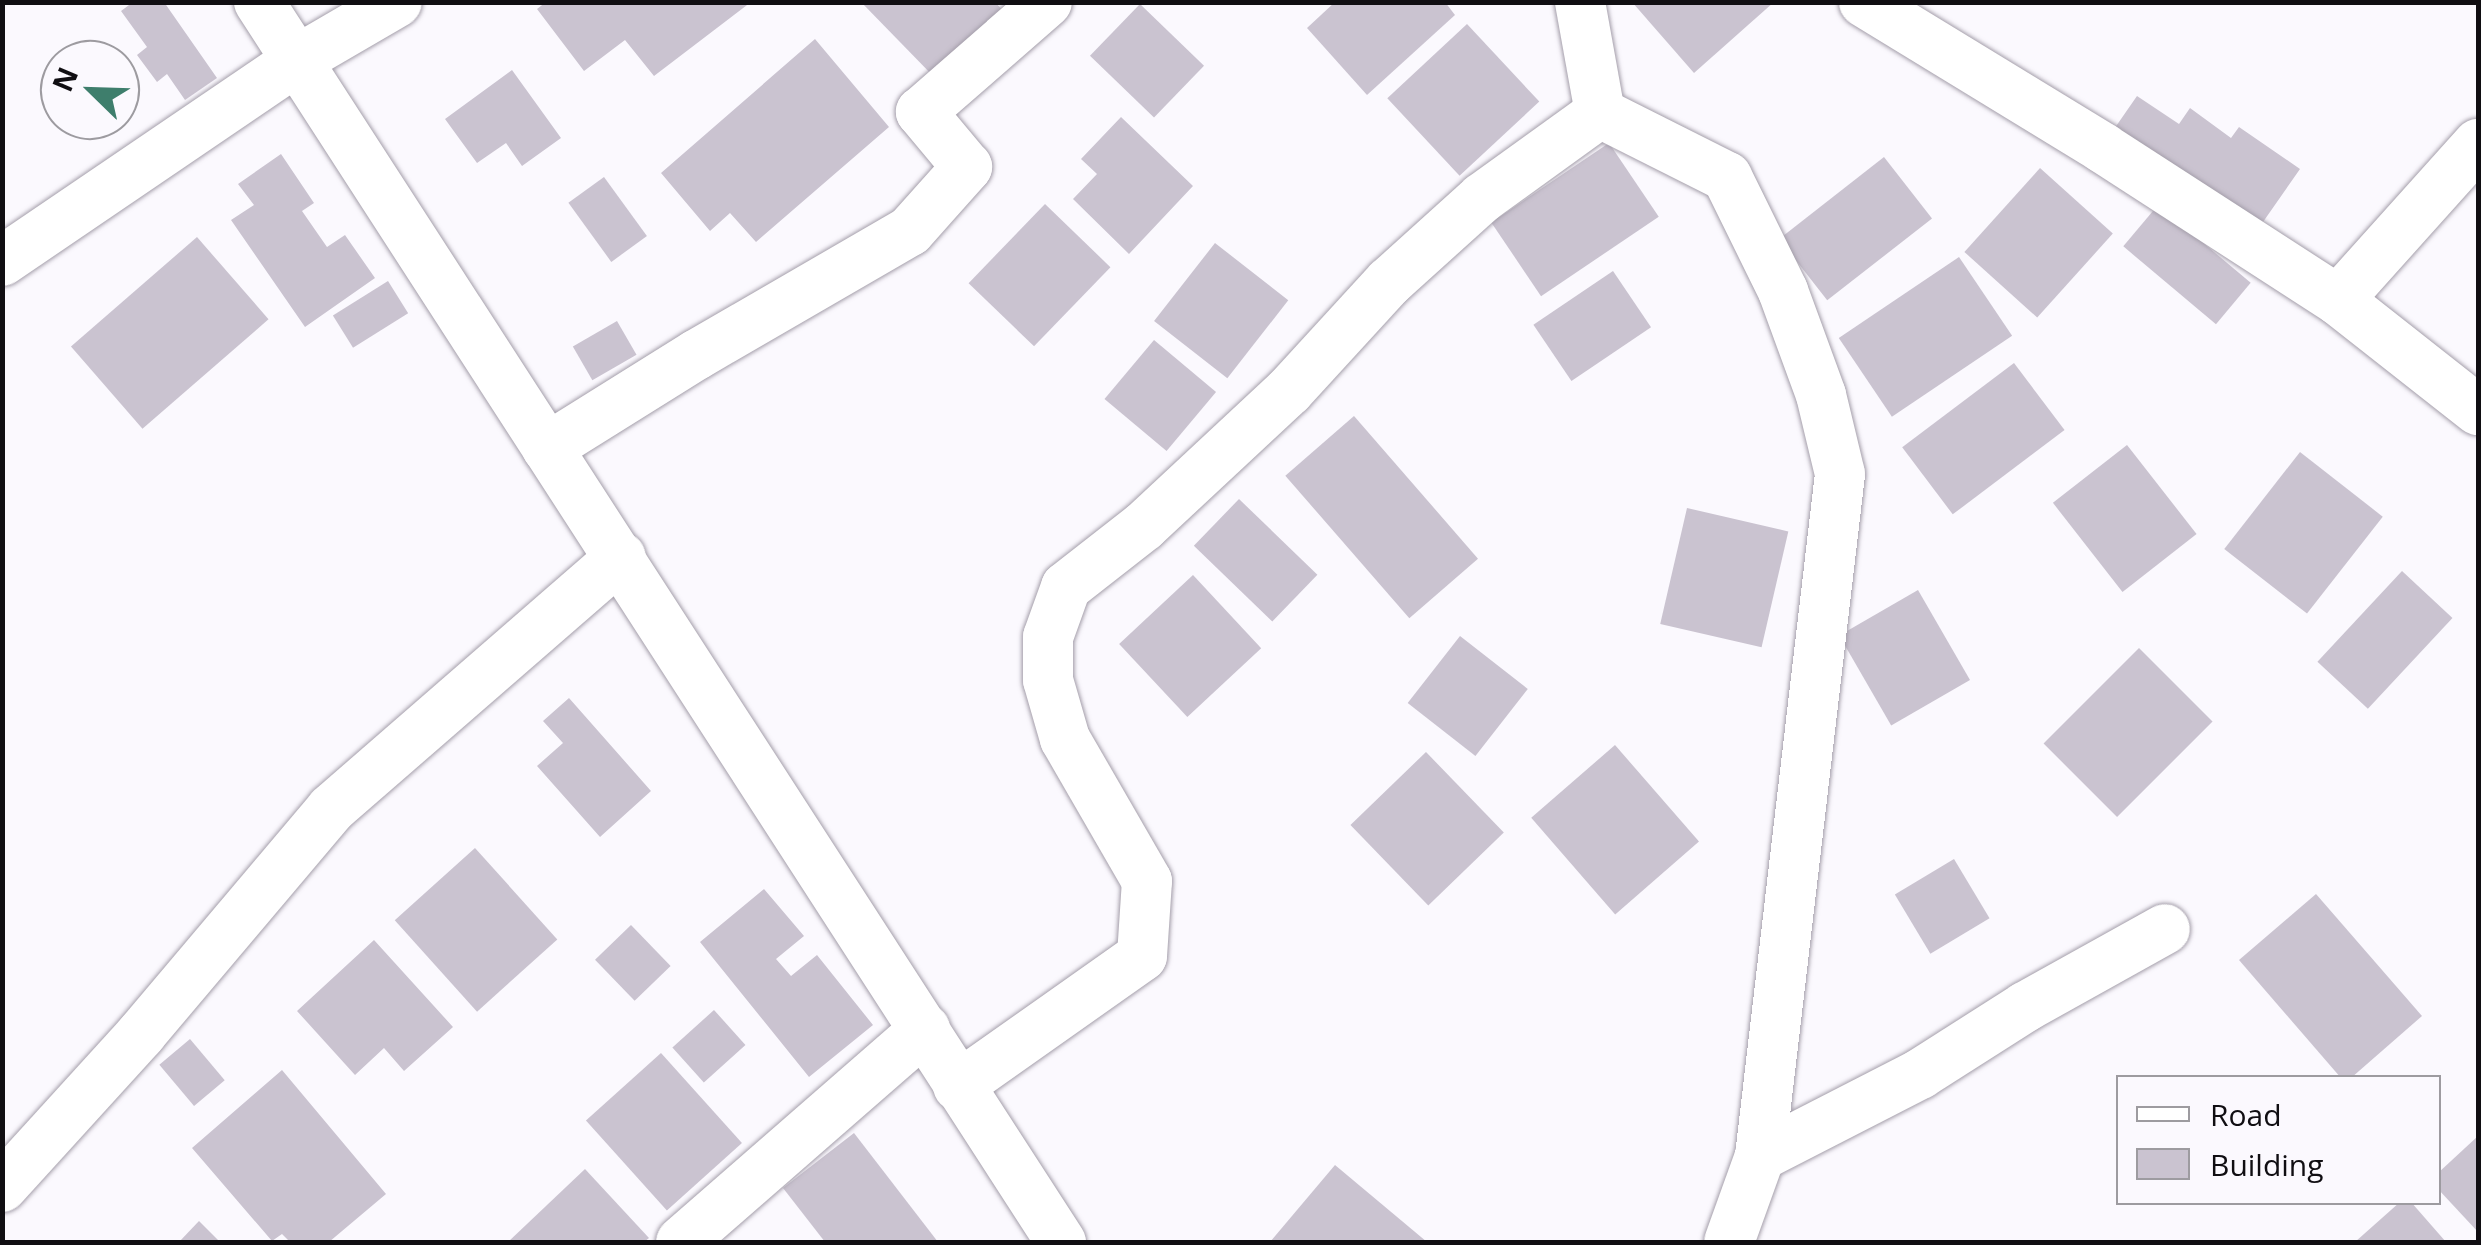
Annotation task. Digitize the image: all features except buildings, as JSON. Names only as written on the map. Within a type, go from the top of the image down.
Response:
[{"type":"street","points":[[260,2],[1061,1242]]},
{"type":"street","points":[[2,261],[299,59],[397,2]]},
{"type":"street","points":[[547,448],[696,354],[910,231],[968,168],[921,112],[1047,2]]},
{"type":"street","points":[[1580,2],[1600,113]]},
{"type":"street","points":[[1864,2],[2103,148],[2338,300],[2478,410]]},
{"type":"street","points":[[958,1086],[1142,956],[1147,881],[1064,739],[1048,680],[1048,637],[1066,587],[1144,526],[1274,405],[1389,282],[1469,210],[1600,113]]},
{"type":"street","points":[[1600,113],[1727,177],[1783,291],[1821,394],[1840,474],[1760,1156],[1729,1242]]},
{"type":"street","points":[[2338,300],[2478,144]]},
{"type":"street","points":[[2,1188],[142,1034],[331,810],[621,557]]},
{"type":"street","points":[[1760,1156],[1920,1074],[2025,1007],[2165,929]]},
{"type":"street","points":[[681,1242],[925,1029]]}]
